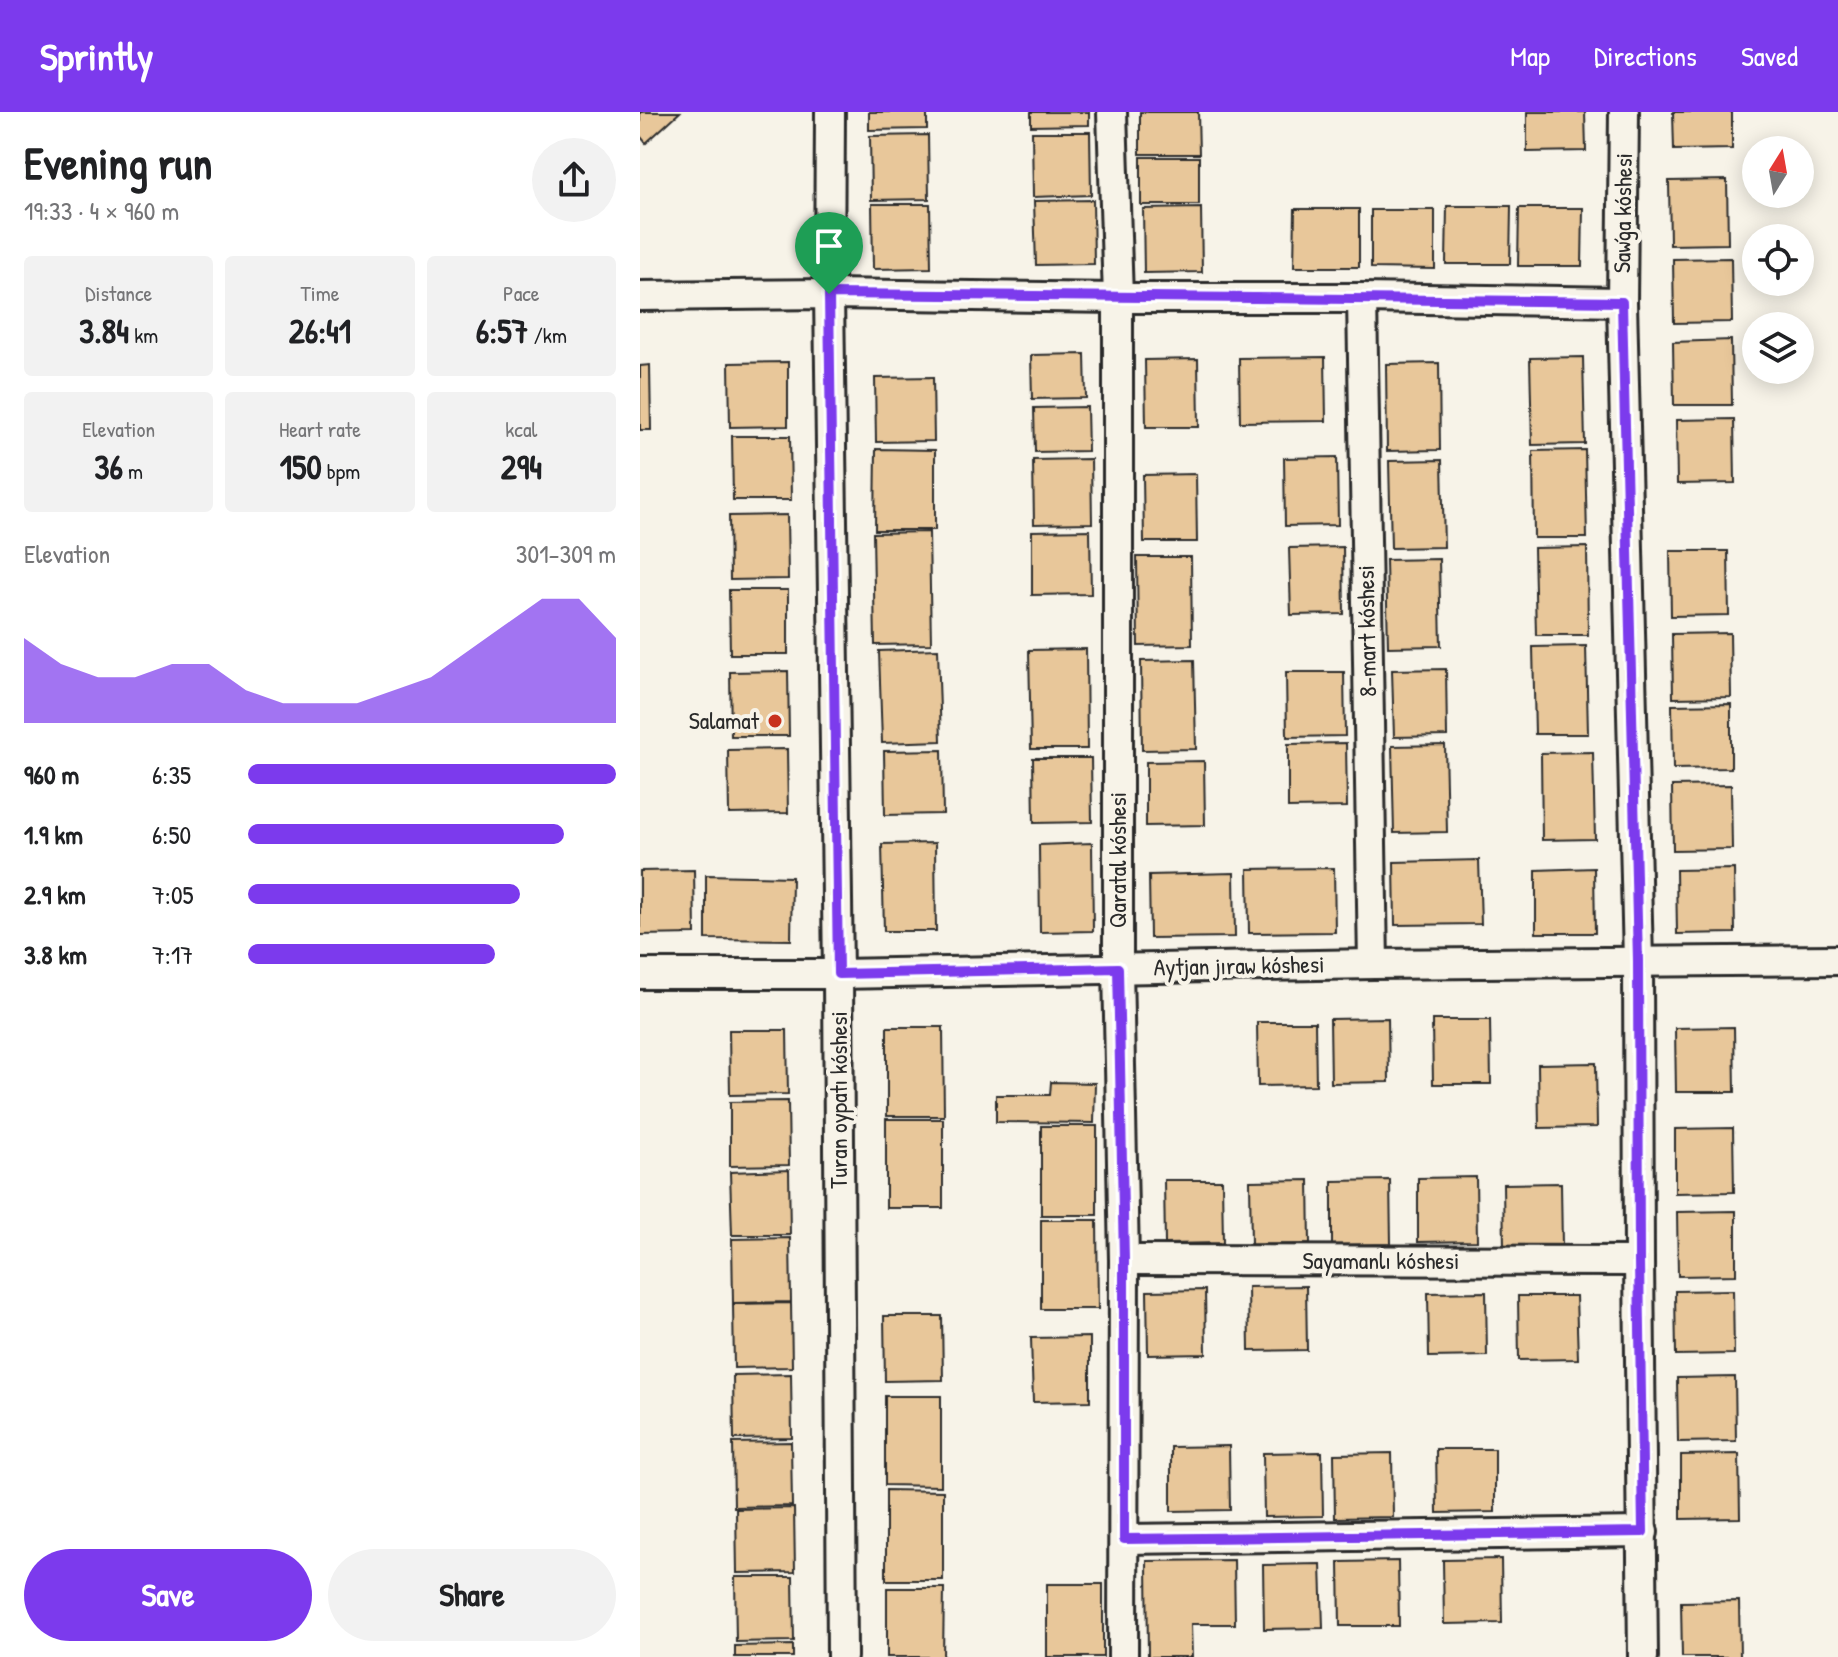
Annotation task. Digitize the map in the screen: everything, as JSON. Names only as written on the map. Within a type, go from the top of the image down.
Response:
[{"type":"street","name":"Turan oypatı kóshesi","points":[[830,112],[829,294],[838,974],[842,1657]]},
{"type":"street","name":"Qaratal kóshesi","points":[[1112,112],[1118,298],[1118,968],[1124,1260],[1123,1657]]},
{"type":"street","name":"Sawǵa kóshesi","points":[[1624,112],[1622,302],[1638,961],[1643,1657]]},
{"type":"street","points":[[640,296],[829,294],[1622,302]]},
{"type":"street","name":"8-mart kóshesi","points":[[1362,298],[1373,964]]},
{"type":"street","name":"Aytjan jıraw kóshesi","points":[[640,974],[1838,960]]},
{"type":"street","name":"Sayamanlı kóshesi","points":[[1124,1260],[1639,1261]]},
{"type":"street","points":[[1124,1539],[1643,1532]]},
{"type":"building","points":[[640,112],[680,112],[646,143],[640,136]]},
{"type":"building","points":[[869,112],[927,112],[927,129],[869,130]]},
{"type":"building","points":[[1031,112],[1089,112],[1089,125],[1031,126]]},
{"type":"building","points":[[1140,112],[1198,112],[1199,154],[1140,154]]},
{"type":"building","points":[[1527,112],[1585,112],[1586,151],[1527,152]]},
{"type":"building","points":[[1673,112],[1732,112],[1732,149],[1674,150]]},
{"type":"building","points":[[1032,132],[1090,132],[1091,195],[1033,197]]},
{"type":"building","points":[[928,135],[929,199],[871,200],[870,136]]},
{"type":"building","points":[[1141,157],[1199,157],[1199,205],[1141,205]]},
{"type":"building","points":[[1727,180],[1728,244],[1670,245],[1669,181]]},
{"type":"building","points":[[1093,200],[1094,264],[1036,265],[1034,201]]},
{"type":"building","points":[[872,204],[930,204],[931,268],[873,269]]},
{"type":"building","points":[[1447,206],[1511,206],[1510,264],[1446,264]]},
{"type":"building","points":[[1201,208],[1202,272],[1144,273],[1143,209]]},
{"type":"building","points":[[1519,208],[1583,208],[1582,266],[1518,266]]},
{"type":"building","points":[[1295,209],[1359,209],[1359,267],[1294,267]]},
{"type":"building","points":[[1371,210],[1435,210],[1435,269],[1371,268]]},
{"type":"building","points":[[1731,258],[1732,322],[1674,323],[1673,259]]},
{"type":"building","points":[[1731,340],[1732,405],[1674,405],[1673,342]]},
{"type":"building","points":[[1085,354],[1086,398],[1032,399],[1031,355]]},
{"type":"building","points":[[1325,357],[1326,421],[1240,422],[1239,358]]},
{"type":"building","points":[[1583,357],[1585,444],[1532,445],[1530,358]]},
{"type":"building","points":[[1198,359],[1199,427],[1146,427],[1145,360]]},
{"type":"building","points":[[788,362],[788,426],[730,427],[729,363]]},
{"type":"building","points":[[1439,363],[1440,450],[1387,451],[1386,364]]},
{"type":"building","points":[[650,365],[651,430],[640,430],[640,366]]},
{"type":"building","points":[[933,377],[934,441],[876,442],[875,378]]},
{"type":"building","points":[[1087,407],[1088,451],[1035,452],[1034,408]]},
{"type":"building","points":[[1734,419],[1735,483],[1677,484],[1676,420]]},
{"type":"building","points":[[732,436],[790,436],[791,500],[733,500]]},
{"type":"building","points":[[876,449],[935,450],[935,530],[875,530]]},
{"type":"building","points":[[1585,450],[1587,538],[1534,538],[1533,451]]},
{"type":"building","points":[[1337,457],[1338,525],[1285,526],[1284,458]]},
{"type":"building","points":[[1091,459],[1092,523],[1034,524],[1033,460]]},
{"type":"building","points":[[1442,460],[1444,547],[1391,548],[1389,461]]},
{"type":"building","points":[[1196,474],[1197,542],[1144,542],[1143,475]]},
{"type":"building","points":[[787,515],[788,579],[730,580],[729,516]]},
{"type":"building","points":[[1090,530],[1091,594],[1032,595],[1032,531]]},
{"type":"building","points":[[929,532],[931,644],[875,645],[873,533]]},
{"type":"building","points":[[1343,547],[1344,614],[1291,615],[1289,548]]},
{"type":"building","points":[[1587,547],[1588,635],[1536,635],[1534,548]]},
{"type":"building","points":[[1670,551],[1728,551],[1729,615],[1671,616]]},
{"type":"building","points":[[1137,557],[1191,557],[1192,645],[1138,646]]},
{"type":"building","points":[[1439,559],[1441,646],[1388,647],[1386,560]]},
{"type":"building","points":[[729,590],[788,590],[788,654],[730,654]]},
{"type":"building","points":[[1730,633],[1731,697],[1673,698],[1672,634]]},
{"type":"building","points":[[1586,646],[1588,734],[1535,734],[1533,647]]},
{"type":"building","points":[[938,649],[941,741],[882,743],[879,651]]},
{"type":"building","points":[[1086,649],[1087,749],[1031,749],[1029,650]]},
{"type":"building","points":[[1194,660],[1196,749],[1142,750],[1141,661]]},
{"type":"building","points":[[1446,669],[1447,736],[1394,737],[1392,670]]},
{"type":"building","points":[[788,671],[789,736],[731,736],[730,672]]},
{"type":"building","points":[[1286,672],[1344,672],[1345,736],[1287,737]]},
{"type":"building","points":[[1731,704],[1731,768],[1673,769],[1672,705]]},
{"type":"building","points":[[1346,743],[1347,807],[1288,808],[1288,744]]},
{"type":"building","points":[[1445,745],[1447,832],[1394,833],[1392,746]]},
{"type":"building","points":[[787,749],[788,813],[729,814],[728,750]]},
{"type":"building","points":[[942,750],[943,814],[885,815],[884,751]]},
{"type":"building","points":[[1593,752],[1595,839],[1542,840],[1541,753]]},
{"type":"building","points":[[1033,758],[1091,758],[1092,822],[1034,823]]},
{"type":"building","points":[[1204,761],[1205,825],[1146,826],[1146,762]]},
{"type":"building","points":[[1731,785],[1732,849],[1673,850],[1672,786]]},
{"type":"building","points":[[935,843],[936,931],[884,931],[882,844]]},
{"type":"building","points":[[1092,843],[1093,931],[1040,932],[1039,845]]},
{"type":"building","points":[[1479,860],[1481,924],[1395,925],[1394,862]]},
{"type":"building","points":[[1334,868],[1335,932],[1249,933],[1248,869]]},
{"type":"building","points":[[1594,868],[1595,933],[1536,933],[1536,870]]},
{"type":"building","points":[[1734,869],[1735,933],[1677,934],[1676,870]]},
{"type":"building","points":[[694,870],[695,934],[640,935],[640,871]]},
{"type":"building","points":[[1234,873],[1235,937],[1150,938],[1149,875]]},
{"type":"building","points":[[706,875],[792,877],[791,940],[706,939]]},
{"type":"building","points":[[1388,1018],[1389,1082],[1331,1083],[1330,1019]]},
{"type":"building","points":[[1432,1020],[1490,1020],[1491,1084],[1433,1084]]},
{"type":"building","points":[[1257,1022],[1315,1022],[1316,1085],[1258,1086]]},
{"type":"building","points":[[887,1027],[943,1027],[944,1116],[887,1116]]},
{"type":"building","points":[[1734,1027],[1735,1092],[1676,1092],[1675,1028]]},
{"type":"building","points":[[729,1030],[787,1030],[788,1094],[730,1095]]},
{"type":"building","points":[[1596,1063],[1597,1127],[1539,1128],[1538,1064]]},
{"type":"building","points":[[1051,1082],[1095,1083],[1094,1123],[996,1122],[996,1095],[1050,1095]]},
{"type":"building","points":[[788,1101],[789,1165],[730,1166],[730,1102]]},
{"type":"building","points":[[886,1119],[943,1119],[943,1208],[886,1208]]},
{"type":"building","points":[[1041,1126],[1097,1126],[1097,1215],[1041,1215]]},
{"type":"building","points":[[1733,1128],[1734,1192],[1675,1193],[1675,1129]]},
{"type":"building","points":[[789,1170],[790,1235],[732,1235],[730,1172]]},
{"type":"building","points":[[1476,1177],[1477,1241],[1418,1242],[1418,1178]]},
{"type":"building","points":[[1164,1180],[1222,1180],[1223,1243],[1165,1244]]},
{"type":"building","points":[[1309,1180],[1310,1244],[1251,1245],[1250,1181]]},
{"type":"building","points":[[1390,1180],[1391,1244],[1332,1245],[1332,1181]]},
{"type":"building","points":[[1561,1183],[1562,1247],[1504,1248],[1503,1184]]},
{"type":"building","points":[[1736,1211],[1736,1275],[1678,1276],[1677,1212]]},
{"type":"building","points":[[1041,1220],[1097,1220],[1098,1309],[1041,1309]]},
{"type":"building","points":[[790,1238],[791,1302],[733,1303],[732,1239]]},
{"type":"building","points":[[1306,1286],[1307,1350],[1249,1351],[1248,1287]]},
{"type":"building","points":[[1205,1290],[1206,1354],[1148,1355],[1147,1291]]},
{"type":"building","points":[[1733,1290],[1734,1354],[1676,1355],[1675,1291]]},
{"type":"building","points":[[1486,1292],[1487,1356],[1429,1357],[1428,1293]]},
{"type":"building","points":[[1518,1296],[1576,1296],[1578,1359],[1519,1360]]},
{"type":"building","points":[[791,1303],[792,1367],[734,1368],[733,1304]]},
{"type":"building","points":[[884,1316],[942,1316],[943,1380],[885,1381]]},
{"type":"building","points":[[1090,1337],[1090,1401],[1033,1402],[1031,1338]]},
{"type":"building","points":[[791,1374],[792,1438],[734,1439],[733,1375]]},
{"type":"building","points":[[1735,1377],[1736,1441],[1678,1442],[1677,1378]]},
{"type":"building","points":[[885,1396],[941,1396],[941,1486],[885,1485]]},
{"type":"building","points":[[791,1442],[792,1506],[734,1507],[733,1443]]},
{"type":"building","points":[[1229,1446],[1230,1510],[1171,1511],[1171,1447]]},
{"type":"building","points":[[1436,1449],[1495,1449],[1495,1512],[1437,1513]]},
{"type":"building","points":[[1322,1452],[1323,1516],[1264,1517],[1263,1453]]},
{"type":"building","points":[[1392,1453],[1393,1517],[1335,1518],[1334,1454]]},
{"type":"building","points":[[1739,1454],[1740,1518],[1681,1519],[1681,1455]]},
{"type":"building","points":[[886,1490],[943,1491],[943,1580],[886,1580]]},
{"type":"building","points":[[794,1508],[795,1572],[737,1573],[736,1509]]},
{"type":"building","points":[[1501,1559],[1502,1623],[1444,1624],[1443,1560]]},
{"type":"building","points":[[1234,1560],[1235,1624],[1191,1624],[1192,1657],[1148,1657],[1147,1561]]},
{"type":"building","points":[[1398,1561],[1399,1626],[1340,1626],[1339,1562]]},
{"type":"building","points":[[1321,1564],[1323,1628],[1264,1629],[1263,1565]]},
{"type":"building","points":[[735,1577],[793,1577],[794,1641],[736,1642]]},
{"type":"building","points":[[1047,1584],[1103,1584],[1103,1657],[1047,1657]]},
{"type":"building","points":[[887,1588],[944,1588],[943,1657],[887,1657]]},
{"type":"building","points":[[1739,1601],[1740,1657],[1682,1657],[1681,1602]]},
{"type":"building","points":[[793,1645],[793,1657],[735,1657],[735,1646]]},
{"type":"place","name":"Salamat","points":[[775,721]]},
{"type":"route","points":[[829,294],[1622,302],[1638,961],[1643,1532],[1124,1539],[1124,1260],[1118,968],[838,974],[829,294]]}]
